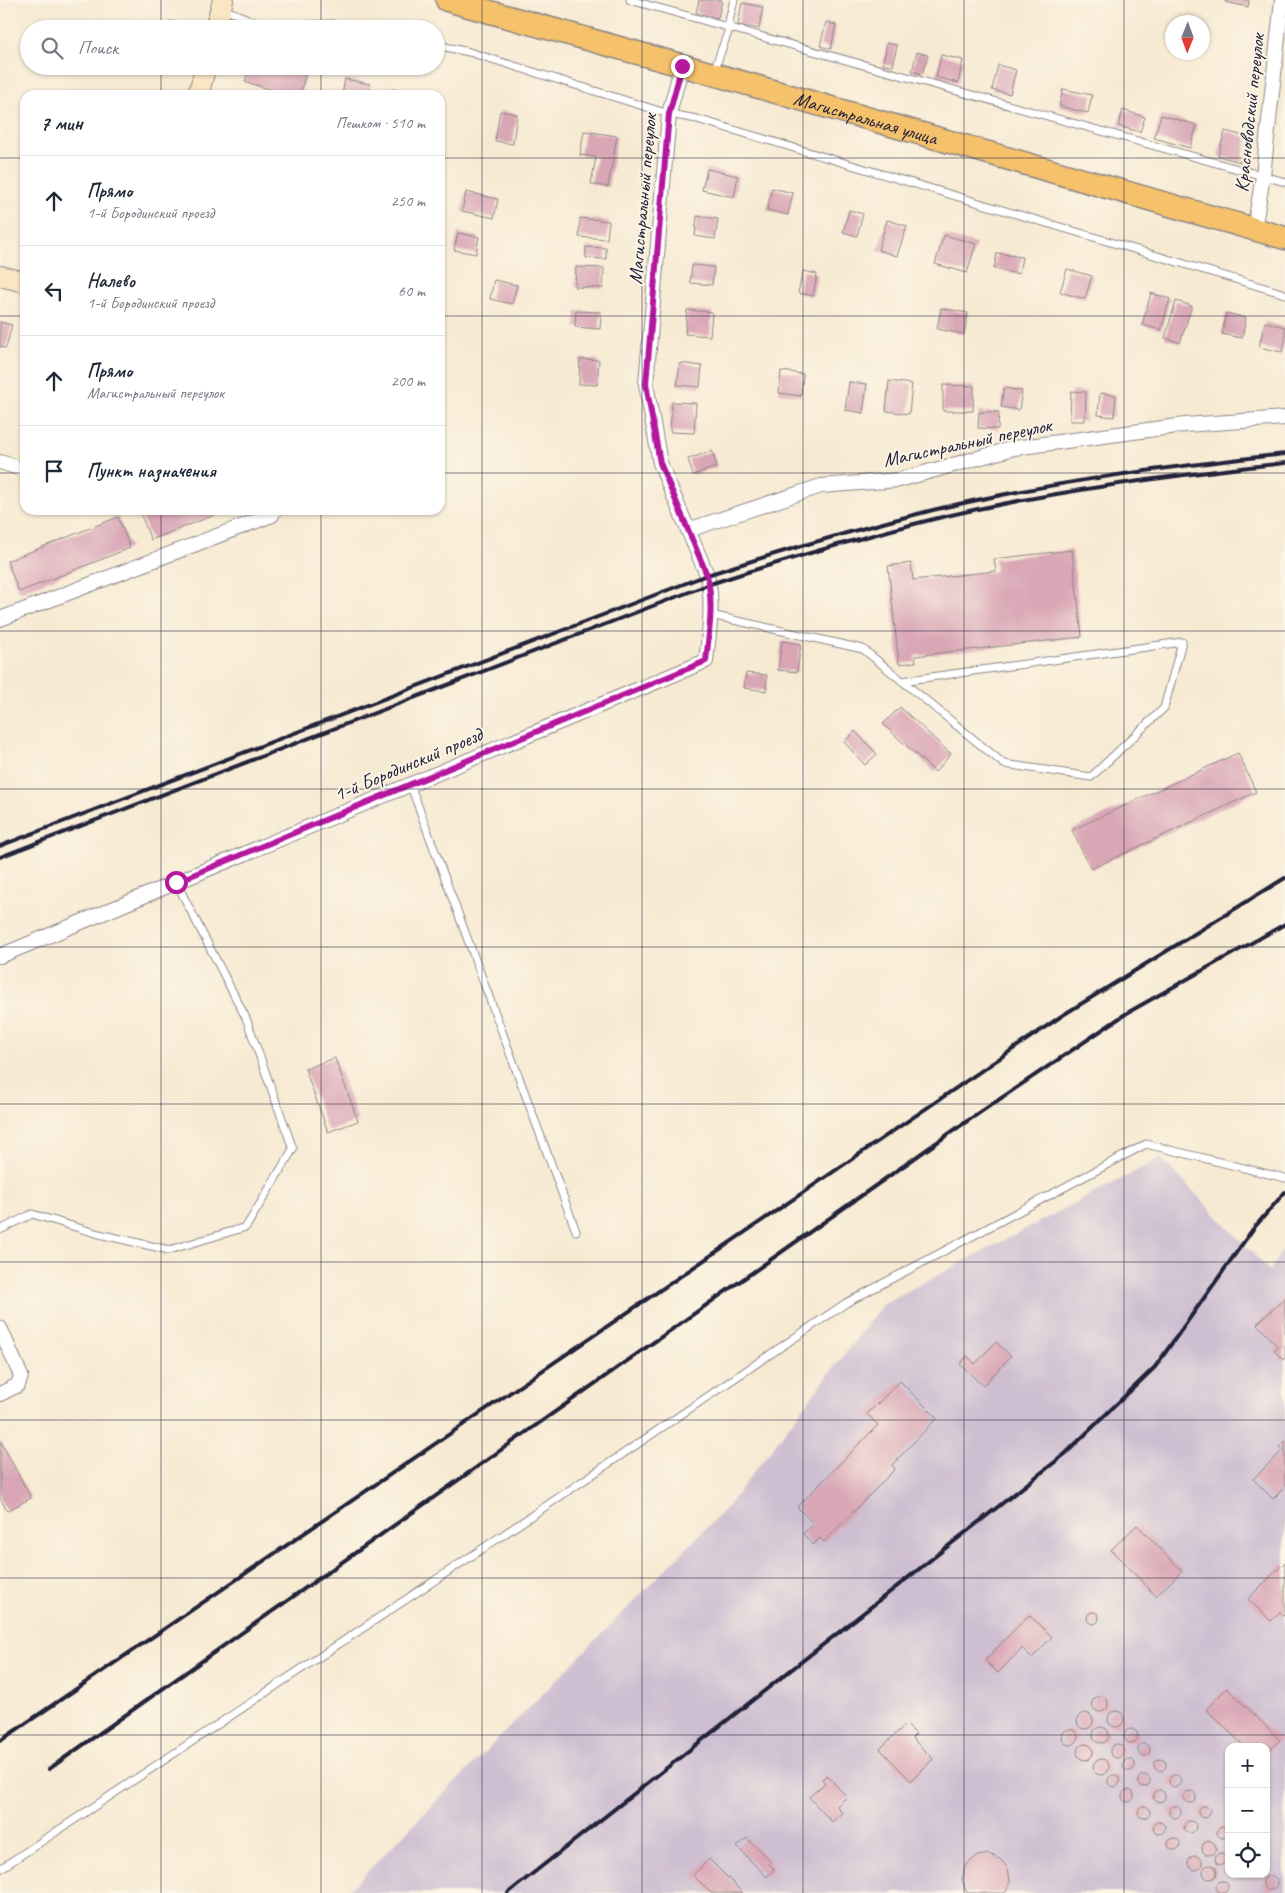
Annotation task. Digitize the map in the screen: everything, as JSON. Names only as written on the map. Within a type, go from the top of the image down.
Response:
[{"type":"main road","name":"Магистральная улица","points":[[447,0],[1285,238]]},
{"type":"street","name":"Красноводский переулок","points":[[1254,230],[1263,176],[1282,0]]},
{"type":"street","points":[[218,20],[222,4]]},
{"type":"street","name":"Магистральный переулок","points":[[682,66],[669,114],[646,384],[660,463],[688,530],[820,486],[900,480],[1014,448],[1185,424],[1285,418]]},
{"type":"street","points":[[199,90],[204,75]]},
{"type":"street","points":[[0,276],[20,281]]},
{"type":"street","points":[[0,462],[20,468]]},
{"type":"street","points":[[0,619],[272,515]]},
{"type":"street","name":"1-й Бородинский проезд","points":[[0,956],[706,661],[711,615],[707,575],[688,530]]},
{"type":"street","points":[[0,1328],[21,1376],[18,1385],[0,1394]]},
{"type":"lane","points":[[630,0],[1285,182]]},
{"type":"lane","points":[[713,74],[729,29],[734,0]]},
{"type":"lane","points":[[222,4],[254,20]]},
{"type":"lane","points":[[445,47],[469,52],[669,114],[697,118],[1285,294]]},
{"type":"lane","points":[[711,615],[863,649],[1004,764],[1092,777],[1164,708],[1182,642],[902,680]]},
{"type":"lane","points":[[410,784],[576,1231]]},
{"type":"lane","points":[[0,1230],[32,1214],[99,1234],[169,1250],[246,1228],[293,1148],[246,1018],[176,882]]},
{"type":"lane","points":[[0,1870],[514,1528],[846,1303],[1146,1144],[1285,1178]]},
{"type":"shaded area","points":[[1161,1158],[1270,1271],[1285,1244],[1285,1893],[346,1893],[726,1508],[883,1304]]},
{"type":"building","points":[[699,0],[722,0],[718,18],[696,13]]},
{"type":"building","points":[[1226,0],[1249,0],[1248,7],[1225,2]]},
{"type":"building","points":[[742,3],[763,7],[759,29],[738,25]]},
{"type":"building","points":[[826,22],[836,25],[831,49],[820,46]]},
{"type":"building","points":[[887,43],[897,45],[893,66],[883,64]]},
{"type":"building","points":[[917,52],[928,55],[922,74],[912,71]]},
{"type":"building","points":[[941,55],[963,60],[958,83],[936,77]]},
{"type":"building","points":[[998,65],[1016,70],[1010,94],[992,90]]},
{"type":"building","points":[[247,75],[306,75],[301,90],[272,90],[245,82]]},
{"type":"building","points":[[345,79],[370,84],[369,90],[343,90]]},
{"type":"building","points":[[1063,89],[1092,95],[1088,113],[1059,106]]},
{"type":"building","points":[[1123,110],[1145,117],[1140,132],[1118,126]]},
{"type":"building","points":[[500,111],[517,114],[513,144],[495,141]]},
{"type":"building","points":[[1161,115],[1197,125],[1190,148],[1154,138]]},
{"type":"building","points":[[584,131],[617,136],[608,187],[591,184],[596,157],[580,155]]},
{"type":"building","points":[[1225,131],[1248,137],[1241,162],[1218,156]]},
{"type":"building","points":[[707,169],[738,176],[734,197],[702,190]]},
{"type":"building","points":[[772,188],[793,193],[788,215],[767,210]]},
{"type":"building","points":[[466,192],[498,199],[494,218],[462,211]]},
{"type":"building","points":[[849,210],[863,214],[857,236],[843,232]]},
{"type":"building","points":[[697,216],[718,219],[715,239],[695,236]]},
{"type":"building","points":[[580,218],[609,221],[607,239],[579,237]]},
{"type":"building","points":[[887,220],[907,226],[897,256],[878,250]]},
{"type":"building","points":[[458,233],[479,237],[476,254],[454,250]]},
{"type":"building","points":[[944,235],[976,244],[967,273],[935,264]]},
{"type":"building","points":[[586,247],[606,248],[606,259],[586,258]]},
{"type":"building","points":[[997,253],[1022,257],[1019,274],[994,269]]},
{"type":"building","points":[[692,265],[714,267],[712,285],[690,283]]},
{"type":"building","points":[[576,267],[604,268],[603,288],[575,287]]},
{"type":"building","points":[[1067,269],[1092,276],[1085,299],[1060,292]]},
{"type":"building","points":[[803,271],[817,274],[813,296],[798,293]]},
{"type":"building","points":[[494,280],[517,285],[512,304],[490,299]]},
{"type":"building","points":[[1151,293],[1170,299],[1161,330],[1142,325]]},
{"type":"building","points":[[1176,301],[1192,306],[1180,343],[1165,338]]},
{"type":"building","points":[[941,308],[968,313],[964,334],[937,329]]},
{"type":"building","points":[[687,310],[712,312],[710,336],[685,334]]},
{"type":"building","points":[[576,311],[601,312],[600,329],[575,327]]},
{"type":"building","points":[[1226,313],[1246,318],[1242,338],[1222,334]]},
{"type":"building","points":[[0,322],[12,325],[6,348],[0,347]]},
{"type":"building","points":[[1265,322],[1285,327],[1285,341],[1282,352],[1259,347]]},
{"type":"building","points":[[580,359],[599,360],[597,385],[579,384]]},
{"type":"building","points":[[680,363],[702,366],[700,387],[677,385]]},
{"type":"building","points":[[781,371],[803,374],[801,396],[779,393]]},
{"type":"building","points":[[889,381],[912,384],[909,414],[886,411]]},
{"type":"building","points":[[849,382],[867,384],[863,413],[845,410]]},
{"type":"building","points":[[943,385],[974,386],[973,411],[943,411]]},
{"type":"building","points":[[1004,388],[1022,391],[1019,410],[1001,407]]},
{"type":"building","points":[[1071,391],[1086,392],[1085,421],[1070,421]]},
{"type":"building","points":[[1100,393],[1116,395],[1114,417],[1098,415]]},
{"type":"building","points":[[672,402],[696,403],[694,433],[670,432]]},
{"type":"building","points":[[979,412],[999,412],[998,429],[978,428]]},
{"type":"building","points":[[712,451],[717,467],[693,475],[688,459]]},
{"type":"building","points":[[141,515],[214,515],[151,540]]},
{"type":"building","points":[[118,517],[130,548],[19,592],[7,561]]},
{"type":"building","points":[[1072,550],[1082,637],[915,656],[916,662],[899,664],[888,566],[911,563],[913,580],[996,571],[994,559]]},
{"type":"building","points":[[782,641],[801,644],[797,672],[778,670]]},
{"type":"building","points":[[746,673],[767,675],[766,691],[744,688]]},
{"type":"building","points":[[900,707],[951,754],[935,772],[883,724]]},
{"type":"building","points":[[855,731],[877,754],[865,765],[844,742]]},
{"type":"building","points":[[1238,753],[1256,792],[1091,869],[1072,830]]},
{"type":"building","points":[[335,1058],[358,1121],[328,1132],[305,1069]]},
{"type":"building","points":[[1285,1298],[1285,1358],[1283,1360],[1274,1350],[1278,1347],[1257,1324]]},
{"type":"building","points":[[996,1342],[1011,1356],[983,1386],[960,1364],[967,1356],[975,1364]]},
{"type":"building","points":[[900,1381],[937,1418],[892,1465],[895,1469],[824,1542],[820,1538],[813,1545],[803,1534],[813,1523],[797,1507],[878,1425],[867,1414]]},
{"type":"building","points":[[0,1440],[31,1498],[7,1511],[0,1498]]},
{"type":"building","points":[[1285,1441],[1285,1487],[1273,1499],[1253,1479],[1283,1450],[1279,1447]]},
{"type":"building","points":[[1137,1525],[1182,1571],[1156,1596],[1111,1550]]},
{"type":"building","points":[[1285,1562],[1285,1617],[1280,1612],[1271,1621],[1248,1599]]},
{"type":"building","points":[[1091,1612],[1095,1612],[1099,1618],[1095,1624],[1091,1624],[1087,1620],[1087,1616]]},
{"type":"building","points":[[1029,1615],[1052,1637],[1032,1658],[1022,1648],[998,1673],[985,1660]]},
{"type":"building","points":[[1227,1688],[1280,1740],[1270,1750],[1270,1743],[1241,1743],[1206,1709]]},
{"type":"building","points":[[1100,1696],[1106,1698],[1108,1704],[1106,1710],[1100,1712],[1094,1710],[1092,1704],[1094,1698]]},
{"type":"building","points":[[1116,1711],[1122,1713],[1124,1719],[1122,1725],[1116,1727],[1110,1725],[1108,1719],[1110,1713]]},
{"type":"building","points":[[1085,1713],[1091,1715],[1093,1721],[1091,1727],[1085,1729],[1079,1727],[1077,1721],[1079,1715]]},
{"type":"building","points":[[906,1724],[916,1734],[912,1738],[933,1759],[911,1781],[880,1749]]},
{"type":"building","points":[[1101,1727],[1107,1729],[1109,1735],[1107,1741],[1101,1743],[1095,1741],[1093,1735],[1095,1729]]},
{"type":"building","points":[[1070,1729],[1076,1731],[1078,1737],[1076,1743],[1070,1745],[1064,1743],[1062,1737],[1064,1731]]},
{"type":"building","points":[[1131,1729],[1136,1731],[1138,1736],[1136,1741],[1131,1743],[1126,1741],[1124,1736],[1126,1731]]},
{"type":"building","points":[[1085,1744],[1091,1746],[1093,1752],[1091,1758],[1085,1760],[1079,1758],[1077,1752],[1079,1746]]},
{"type":"building","points":[[1117,1744],[1122,1746],[1124,1751],[1122,1756],[1117,1758],[1112,1756],[1110,1751],[1112,1746]]},
{"type":"building","points":[[1144,1744],[1150,1750],[1144,1756],[1138,1750]]},
{"type":"building","points":[[1101,1759],[1107,1761],[1109,1767],[1107,1773],[1101,1775],[1095,1773],[1093,1767],[1095,1761]]},
{"type":"building","points":[[1129,1759],[1135,1765],[1129,1771],[1123,1765]]},
{"type":"building","points":[[1160,1759],[1166,1765],[1160,1771],[1154,1765]]},
{"type":"building","points":[[827,1775],[847,1797],[837,1806],[842,1813],[832,1822],[809,1797],[825,1783],[822,1779]]},
{"type":"building","points":[[1114,1775],[1120,1781],[1114,1787],[1108,1781]]},
{"type":"building","points":[[1144,1775],[1150,1781],[1144,1787],[1138,1781]]},
{"type":"building","points":[[1175,1775],[1181,1781],[1175,1787],[1169,1781]]},
{"type":"building","points":[[1128,1790],[1134,1796],[1128,1802],[1122,1796]]},
{"type":"building","points":[[1159,1790],[1165,1796],[1159,1802],[1153,1796]]},
{"type":"building","points":[[1190,1791],[1196,1797],[1190,1803],[1184,1797]]},
{"type":"building","points":[[1144,1806],[1150,1812],[1144,1818],[1138,1812]]},
{"type":"building","points":[[1175,1806],[1181,1812],[1175,1818],[1169,1812]]},
{"type":"building","points":[[1204,1806],[1210,1812],[1204,1818],[1198,1812]]},
{"type":"building","points":[[1190,1821],[1196,1827],[1190,1833],[1184,1827]]},
{"type":"building","points":[[1159,1822],[1165,1828],[1159,1834],[1153,1828]]},
{"type":"building","points":[[1225,1826],[1225,1838],[1221,1838],[1218,1837],[1217,1830],[1218,1827]]},
{"type":"building","points":[[747,1838],[771,1862],[769,1864],[774,1869],[767,1877],[737,1847]]},
{"type":"building","points":[[1174,1838],[1180,1844],[1174,1850],[1168,1844]]},
{"type":"building","points":[[1209,1841],[1214,1843],[1216,1848],[1214,1853],[1209,1855],[1204,1853],[1202,1848],[1204,1843]]},
{"type":"building","points":[[989,1854],[1000,1859],[1008,1868],[1010,1881],[1007,1890],[1005,1893],[967,1893],[962,1880],[965,1866],[977,1856]]},
{"type":"building","points":[[1217,1855],[1225,1855],[1225,1863],[1221,1865],[1215,1859]]},
{"type":"building","points":[[1195,1856],[1200,1858],[1202,1863],[1200,1868],[1195,1870],[1190,1868],[1188,1863],[1190,1858]]},
{"type":"building","points":[[709,1859],[743,1893],[711,1893],[693,1875]]},
{"type":"building","points":[[1210,1865],[1215,1867],[1217,1872],[1215,1877],[1210,1879],[1205,1877],[1203,1872],[1205,1867]]},
{"type":"building","points":[[1270,1876],[1276,1880],[1275,1888],[1270,1890],[1265,1888],[1263,1883],[1265,1878],[1270,1878]]},
{"type":"building","points":[[1224,1881],[1227,1882],[1227,1892],[1220,1893],[1217,1892],[1216,1885],[1217,1882]]},
{"type":"railway","points":[[0,846],[707,575],[763,557],[905,517],[1020,491],[1152,470],[1285,454]]},
{"type":"railway","points":[[0,857],[710,584],[766,566],[880,533],[981,508],[1111,485],[1285,463]]},
{"type":"railway","points":[[0,1741],[1063,1015],[1285,878]]},
{"type":"railway","points":[[49,1769],[960,1126],[1127,1013],[1285,924]]},
{"type":"railway","points":[[508,1893],[1065,1454],[1155,1367],[1253,1229],[1285,1192]]},
{"type":"route","points":[[176,882],[706,661],[711,615],[710,584],[660,463],[646,384],[669,114],[682,66]]}]
